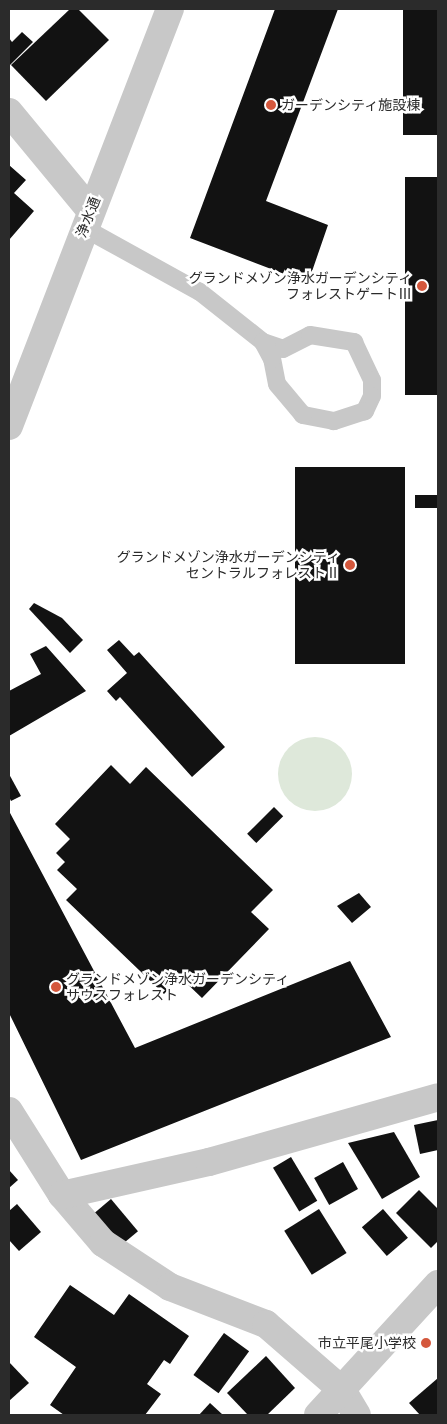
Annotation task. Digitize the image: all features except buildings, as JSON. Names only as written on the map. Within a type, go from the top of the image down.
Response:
[{"type":"street","name":"浄水通","points":[[9,426],[87,219],[170,9]]},
{"type":"street","points":[[9,112],[87,219]]},
{"type":"street","points":[[62,1194],[209,1162],[438,1097]]},
{"type":"street","points":[[9,1111],[62,1194],[103,1243],[170,1287],[266,1324],[342,1390],[356,1415]]},
{"type":"street","points":[[318,1415],[438,1284]]},
{"type":"lane","points":[[87,219],[200,292],[263,342],[283,349],[310,335],[354,342],[372,380],[372,396],[365,411],[334,421],[303,415],[277,384],[272,359],[263,342]]},
{"type":"green space","points":[[308,737],[322,737],[336,743],[346,753],[352,767],[350,788],[336,805],[322,811],[308,811],[294,805],[284,795],[278,781],[278,767],[284,753],[294,743]]},
{"type":"place","name":"ガーデンシティ施設棟","points":[[271,105]]},
{"type":"place","name":"グランドメゾン浄水ガーデンシティ フォレストゲートⅢ","points":[[422,286]]},
{"type":"place","name":"グランドメゾン浄水ガーデンシティ セントラルフォレストⅡ","points":[[350,565]]},
{"type":"place","name":"グランドメゾン浄水ガーデンシティ サウスフォレスト","points":[[56,987]]},
{"type":"place","name":"市立平尾小学校","points":[[426,1343]]}]
